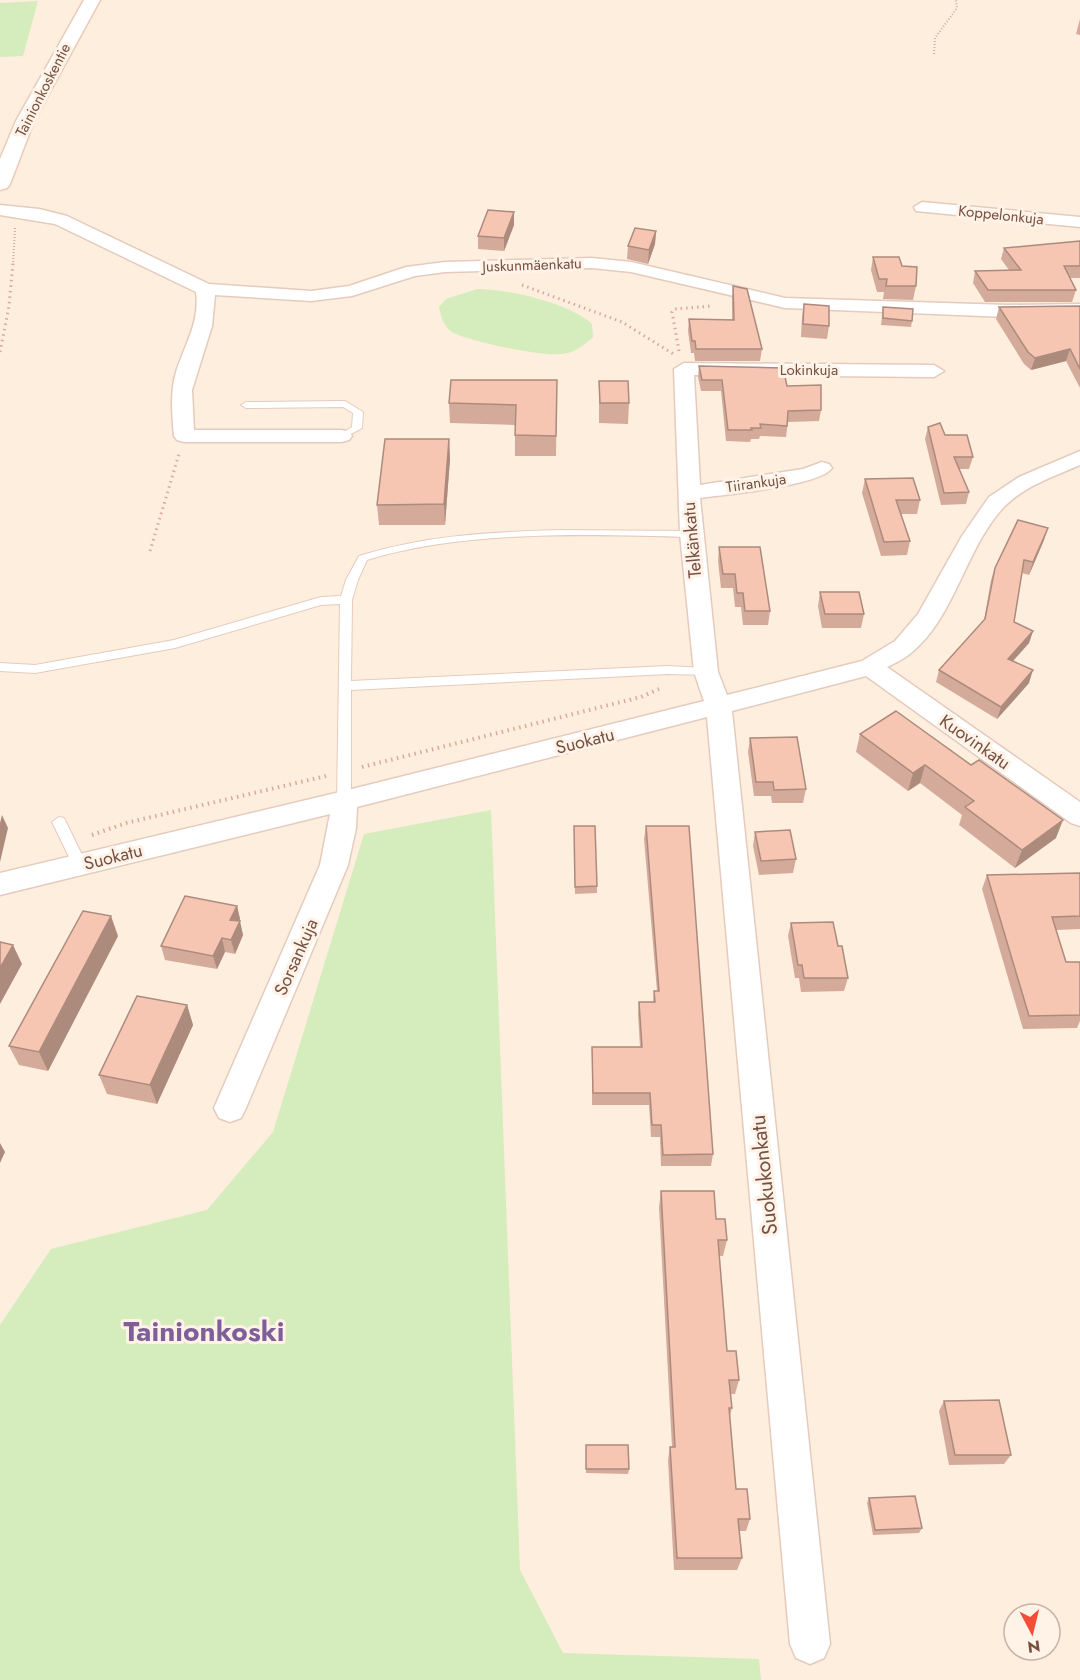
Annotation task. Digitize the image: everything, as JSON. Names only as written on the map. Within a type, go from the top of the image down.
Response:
[{"type":"street","name":"Tainionkoskentie","points":[[0,184],[25,121],[92,0]]},
{"type":"street","name":"Koppelonkuja","points":[[921,207],[1080,222]]},
{"type":"street","name":"Juskunmäenkatu","points":[[8,211],[61,220],[205,289],[311,296],[352,291],[412,271],[445,267],[592,263],[631,267],[733,293],[786,303],[1008,311],[1080,310]]},
{"type":"street","points":[[205,289],[208,308],[206,321],[182,385],[184,436],[342,436]]},
{"type":"street","name":"Lokinkuja","points":[[684,369],[934,371]]},
{"type":"street","name":"Telkänkatu","points":[[684,369],[691,534],[706,672],[719,707]]},
{"type":"street","name":"Suokatu","points":[[0,884],[344,801],[870,667],[903,647],[927,618],[974,536],[997,502],[1026,481],[1080,456]]},
{"type":"street","name":"Tiirankuja","points":[[688,493],[809,475],[822,468]]},
{"type":"street","name":"Kuovinkatu","points":[[870,667],[1080,816]]},
{"type":"street","name":"Suokukonkatu","points":[[719,707],[810,1644]]},
{"type":"street","name":"Sorsankuja","points":[[230,1108],[334,866],[343,828],[344,801]]},
{"type":"lane","points":[[246,405],[345,404],[358,412],[357,428],[342,436]]},
{"type":"lane","points":[[344,801],[346,600],[352,580],[363,558],[396,546],[440,539],[564,533],[691,534]]},
{"type":"lane","points":[[0,667],[34,669],[175,644],[321,601],[346,600]]},
{"type":"lane","points":[[344,686],[668,670],[706,672]]},
{"type":"lane","points":[[59,822],[80,865]]},
{"type":"path","points":[[934,54],[935,38],[957,8],[956,0]]},
{"type":"path","points":[[0,352],[8,326],[11,299],[8,211]]},
{"type":"path","points":[[483,266],[508,280],[581,303],[663,345],[679,358],[672,312],[675,309],[688,307],[721,306]]},
{"type":"path","points":[[150,551],[184,436]]},
{"type":"green space","points":[[38,1],[23,56],[0,57],[0,3]]},
{"type":"green space","points":[[477,289],[521,295],[569,310],[592,324],[593,337],[575,351],[552,354],[505,348],[460,336],[444,324],[439,307],[446,299]]},
{"type":"green space","points":[[491,810],[520,1570],[563,1653],[759,1659],[761,1680],[0,1680],[0,1325],[51,1249],[207,1210],[273,1132],[364,834]]},
{"type":"building","points":[[488,210],[514,212],[504,238],[478,236]]},
{"type":"building","points":[[635,228],[656,231],[649,250],[628,246]]},
{"type":"building","points":[[1080,241],[1080,266],[1064,266],[1076,290],[988,290],[975,271],[1021,270],[1004,248]]},
{"type":"building","points":[[873,257],[899,257],[902,266],[917,267],[916,286],[886,286],[887,279],[879,279]]},
{"type":"building","points":[[733,286],[747,289],[762,349],[696,349],[695,341],[692,341],[689,319],[734,320]]},
{"type":"building","points":[[804,304],[829,306],[829,326],[803,324]]},
{"type":"building","points":[[1080,306],[1080,369],[1070,349],[1035,358],[1028,352],[999,307]]},
{"type":"building","points":[[883,307],[913,309],[912,321],[883,318]]},
{"type":"building","points":[[699,366],[783,368],[787,386],[821,385],[821,410],[788,411],[787,426],[760,424],[761,428],[751,428],[752,430],[728,430],[722,380],[702,380]]},
{"type":"building","points":[[451,380],[557,380],[556,436],[515,435],[516,405],[449,403]]},
{"type":"building","points":[[599,381],[628,381],[629,403],[600,403]]},
{"type":"building","points":[[940,423],[945,435],[967,435],[973,457],[954,457],[969,492],[944,493],[928,427]]},
{"type":"building","points":[[385,439],[449,439],[444,504],[377,505]]},
{"type":"building","points":[[913,478],[920,500],[896,500],[910,541],[884,542],[865,479]]},
{"type":"building","points":[[1018,520],[1048,528],[1033,562],[1024,560],[1014,622],[1033,631],[1008,659],[1033,670],[1001,707],[939,670],[985,619],[995,568]]},
{"type":"building","points":[[719,547],[760,547],[770,611],[745,611],[743,593],[737,593],[735,574],[723,574]]},
{"type":"building","points":[[820,592],[859,592],[864,614],[825,614]]},
{"type":"building","points":[[896,711],[971,765],[979,760],[1063,820],[1022,850],[965,807],[974,801],[925,765],[913,773],[860,734]]},
{"type":"building","points":[[797,737],[806,789],[774,790],[773,782],[756,782],[750,738]]},
{"type":"building","points":[[574,826],[595,826],[597,886],[575,887]]},
{"type":"building","points":[[646,826],[689,826],[713,1154],[663,1155],[661,1125],[652,1125],[650,1093],[593,1093],[592,1047],[642,1047],[639,1002],[655,1002],[654,991],[659,991]]},
{"type":"building","points":[[790,830],[796,859],[761,861],[755,832]]},
{"type":"building","points":[[1080,873],[1080,916],[1052,917],[1066,962],[1080,962],[1080,1015],[1029,1016],[987,875]]},
{"type":"building","points":[[185,896],[237,906],[230,920],[240,921],[231,940],[222,938],[213,956],[161,946]]},
{"type":"building","points":[[83,911],[111,916],[39,1052],[9,1046]]},
{"type":"building","points":[[833,922],[838,946],[842,946],[848,978],[804,978],[802,965],[798,965],[791,923]]},
{"type":"building","points":[[0,942],[13,945],[0,968]]},
{"type":"building","points":[[137,996],[187,1005],[150,1085],[99,1075]]},
{"type":"building","points":[[661,1191],[714,1191],[716,1219],[725,1219],[727,1240],[718,1240],[727,1351],[736,1351],[739,1380],[729,1380],[732,1408],[729,1408],[736,1489],[747,1489],[750,1519],[738,1519],[742,1558],[677,1558],[670,1447],[675,1447]]},
{"type":"building","points":[[999,1400],[1011,1455],[955,1455],[944,1401]]},
{"type":"building","points":[[586,1445],[628,1445],[629,1469],[586,1469]]},
{"type":"building","points":[[915,1496],[922,1528],[875,1530],[869,1498]]},
{"type":"district","name":"Tainionkoski","points":[[204,1331]]}]
